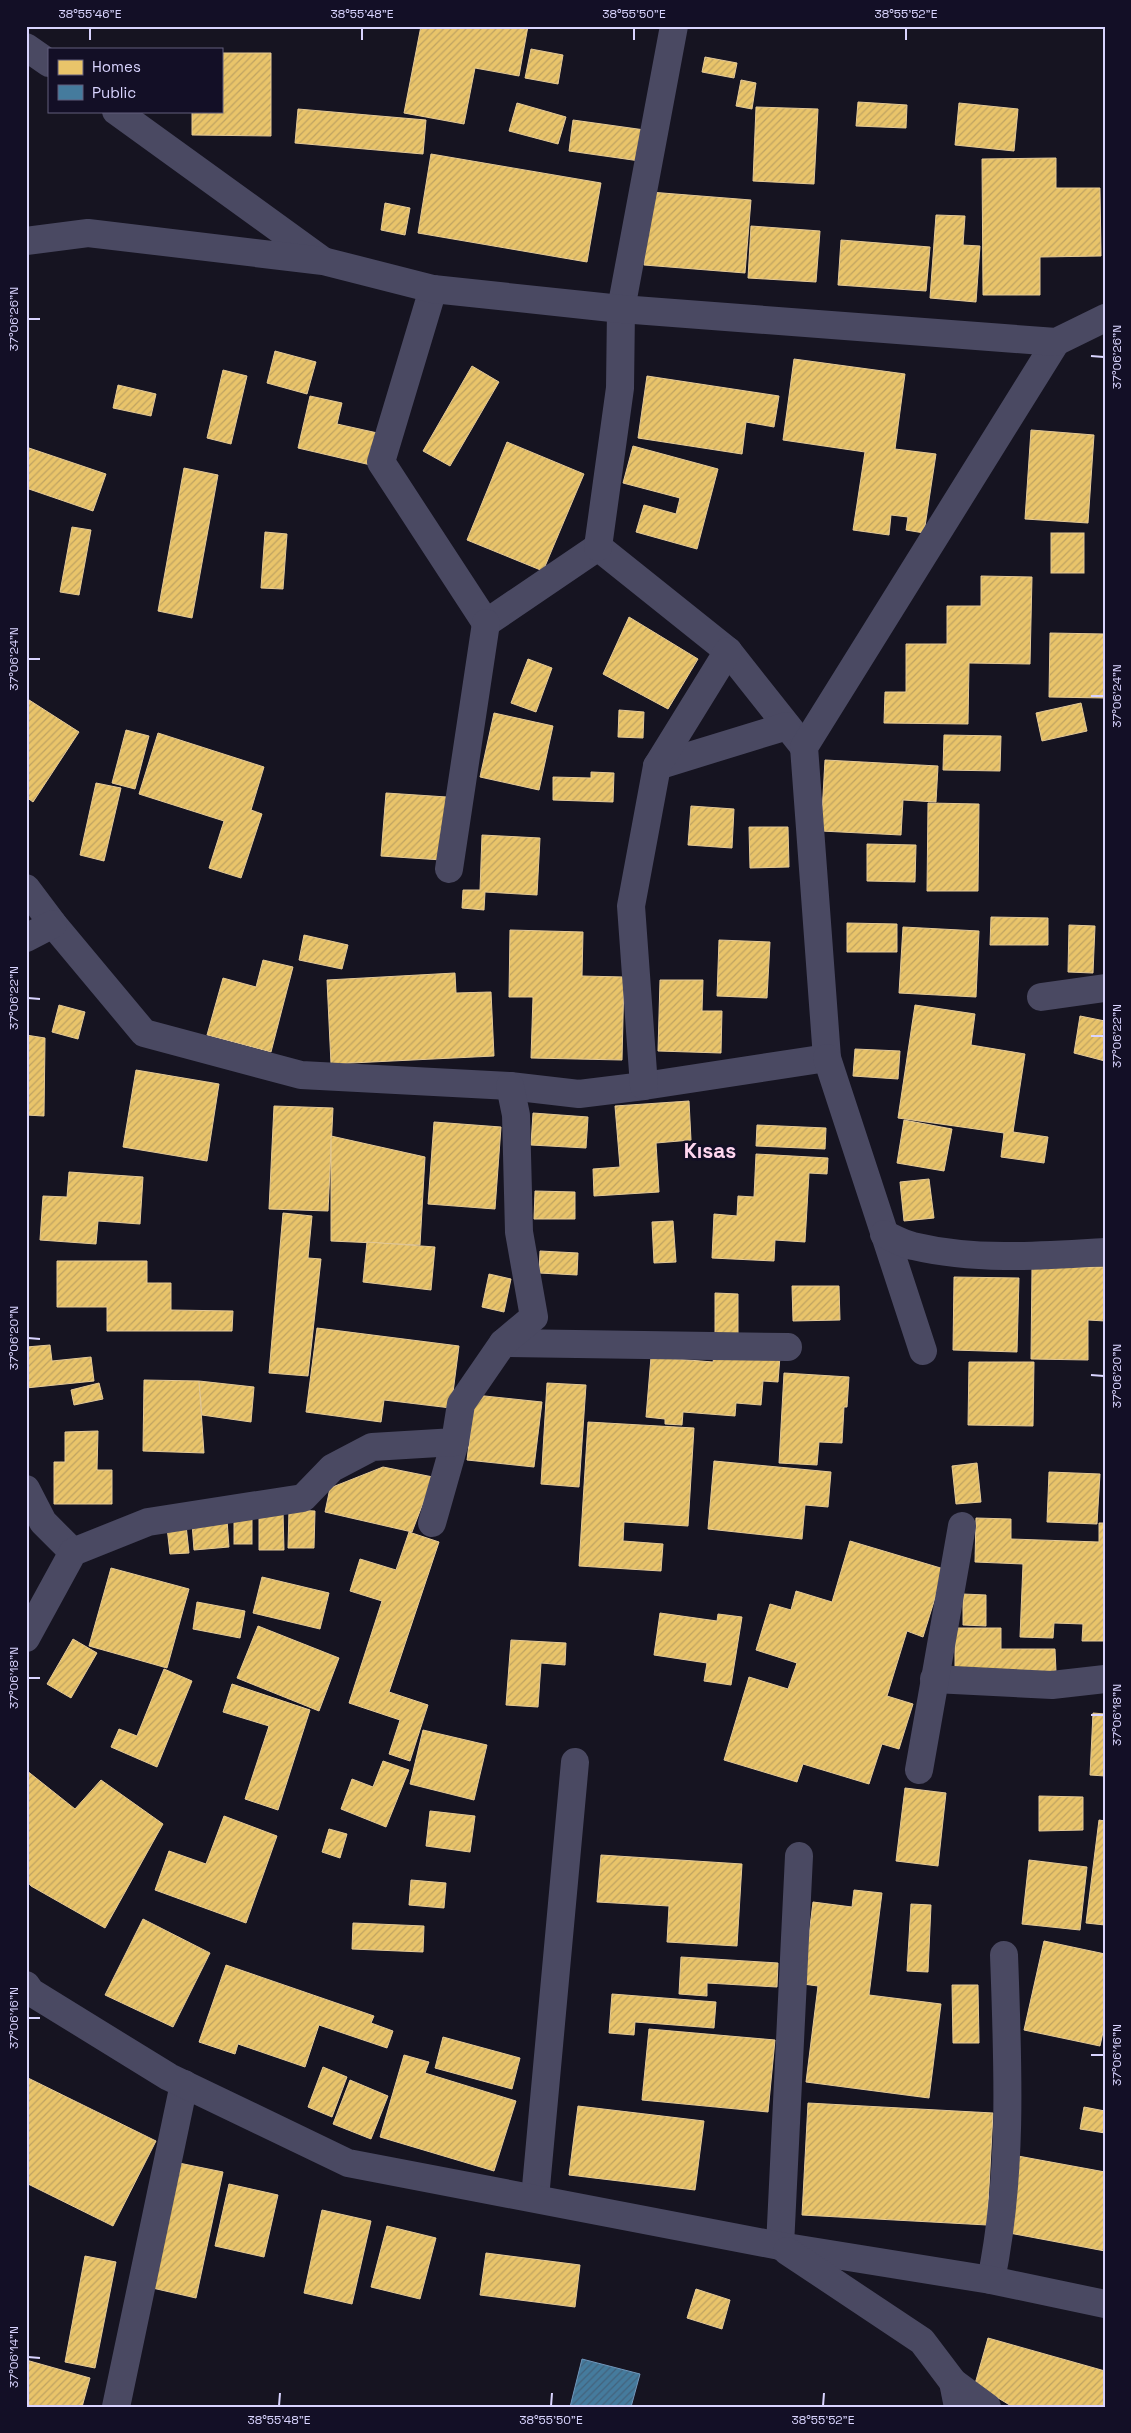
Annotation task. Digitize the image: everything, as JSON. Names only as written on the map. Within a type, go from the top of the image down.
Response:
[{"type":"street","points":[[486,623],[598,547],[620,388],[621,309],[674,26]]},
{"type":"street","points":[[26,47],[48,62]]},
{"type":"street","points":[[117,112],[323,261]]},
{"type":"street","points":[[26,241],[88,233],[323,261],[433,289],[621,309],[1056,342],[1105,318]]},
{"type":"street","points":[[433,289],[381,462],[486,623],[449,869]]},
{"type":"street","points":[[804,747],[1056,342]]},
{"type":"street","points":[[598,547],[728,651],[804,747],[827,1058],[923,1351]]},
{"type":"street","points":[[644,1086],[631,906],[657,766],[728,651]]},
{"type":"street","points":[[657,766],[787,726]]},
{"type":"street","points":[[26,888],[53,924],[144,1032],[301,1075],[510,1086],[579,1094],[827,1058]]},
{"type":"street","points":[[26,938],[53,924]]},
{"type":"street","points":[[1041,997],[1105,988]]},
{"type":"street","points":[[432,1523],[455,1442],[462,1404],[503,1343],[534,1317],[519,1232],[516,1115],[510,1086]]},
{"type":"street","points":[[884,1234],[912,1246],[966,1255],[1031,1257],[1105,1252]]},
{"type":"street","points":[[503,1343],[788,1347]]},
{"type":"street","points":[[26,1638],[73,1552],[148,1522],[303,1498],[332,1468],[372,1447],[455,1442]]},
{"type":"street","points":[[26,1489],[43,1522],[73,1552]]},
{"type":"street","points":[[919,1770],[962,1526]]},
{"type":"street","points":[[934,1679],[1052,1685],[1105,1679]]},
{"type":"street","points":[[535,2198],[575,1762]]},
{"type":"street","points":[[780,2246],[799,1856]]},
{"type":"street","points":[[991,2280],[1001,2233],[1005,2181],[1008,2071],[1004,1955]]},
{"type":"street","points":[[26,1985],[30,1992],[184,2084],[348,2163],[780,2246],[991,2280],[1105,2304]]},
{"type":"street","points":[[116,2407],[184,2084]]},
{"type":"street","points":[[780,2246],[922,2341],[956,2394],[988,2407]]},
{"type":"building: Homes","points":[[421,26],[528,26],[519,76],[475,68],[464,124],[404,113]]},
{"type":"building: Homes","points":[[531,49],[563,55],[558,84],[525,78]]},
{"type":"building: Homes","points":[[222,53],[271,53],[271,136],[192,135],[192,112],[222,112]]},
{"type":"building: Homes","points":[[705,57],[737,63],[734,78],[702,72]]},
{"type":"building: Homes","points":[[741,80],[756,83],[752,109],[736,106]]},
{"type":"building: Homes","points":[[858,102],[907,105],[906,128],[856,126]]},
{"type":"building: Homes","points":[[517,103],[566,117],[558,144],[509,131]]},
{"type":"building: Homes","points":[[959,103],[1018,109],[1014,151],[955,145]]},
{"type":"building: Homes","points":[[756,107],[818,109],[814,184],[753,181]]},
{"type":"building: Homes","points":[[298,109],[426,120],[423,154],[295,143]]},
{"type":"building: Homes","points":[[573,120],[652,131],[647,162],[569,151]]},
{"type":"building: Homes","points":[[431,154],[601,183],[587,262],[418,233]]},
{"type":"building: Homes","points":[[1056,158],[1056,188],[1100,188],[1101,256],[1040,257],[1040,295],[983,295],[982,159]]},
{"type":"building: Homes","points":[[650,192],[751,200],[745,273],[644,265]]},
{"type":"building: Homes","points":[[385,203],[410,208],[405,235],[381,230]]},
{"type":"building: Homes","points":[[936,215],[965,216],[963,245],[980,246],[976,302],[930,298]]},
{"type":"building: Homes","points":[[751,226],[820,231],[816,282],[748,278]]},
{"type":"building: Homes","points":[[841,240],[930,247],[926,291],[838,285]]},
{"type":"building: Homes","points":[[275,351],[316,362],[307,394],[267,383]]},
{"type":"building: Homes","points":[[794,359],[905,374],[895,449],[936,454],[924,533],[906,530],[908,517],[891,515],[889,535],[853,530],[865,452],[783,440]]},
{"type":"building: Homes","points":[[472,366],[499,382],[450,466],[423,451]]},
{"type":"building: Homes","points":[[223,370],[247,376],[231,444],[207,438]]},
{"type":"building: Homes","points":[[647,376],[779,396],[774,427],[746,422],[742,454],[638,438]]},
{"type":"building: Homes","points":[[118,385],[156,394],[151,416],[113,408]]},
{"type":"building: Homes","points":[[310,396],[342,403],[337,424],[382,434],[375,466],[298,448]]},
{"type":"building: Homes","points":[[1031,430],[1094,435],[1088,523],[1025,519]]},
{"type":"building: Homes","points":[[507,442],[584,474],[543,571],[467,540]]},
{"type":"building: Homes","points":[[633,446],[718,469],[697,549],[636,532],[644,505],[676,514],[680,498],[623,483]]},
{"type":"building: Homes","points":[[26,447],[106,474],[93,511],[26,488]]},
{"type":"building: Homes","points":[[184,468],[218,475],[192,618],[158,611]]},
{"type":"building: Homes","points":[[72,527],[91,530],[79,595],[60,592]]},
{"type":"building: Homes","points":[[265,532],[287,534],[283,589],[261,588]]},
{"type":"building: Homes","points":[[1051,533],[1084,533],[1084,573],[1051,573]]},
{"type":"building: Homes","points":[[981,576],[1032,577],[1030,664],[969,663],[968,724],[884,723],[885,692],[906,692],[906,644],[947,644],[947,606],[981,606]]},
{"type":"building: Homes","points":[[629,617],[698,659],[668,709],[603,674]]},
{"type":"building: Homes","points":[[1050,633],[1105,634],[1105,698],[1049,697]]},
{"type":"building: Homes","points":[[528,659],[552,668],[536,712],[511,703]]},
{"type":"building: Homes","points":[[26,698],[79,732],[33,802],[26,797]]},
{"type":"building: Homes","points":[[1081,703],[1087,731],[1042,741],[1036,713]]},
{"type":"building: Homes","points":[[619,710],[644,712],[643,738],[618,737]]},
{"type":"building: Homes","points":[[494,713],[553,726],[539,790],[480,777]]},
{"type":"building: Homes","points":[[126,730],[149,736],[135,789],[112,783]]},
{"type":"building: Homes","points":[[158,733],[264,767],[251,810],[262,814],[241,878],[209,868],[224,821],[139,794]]},
{"type":"building: Homes","points":[[944,735],[1001,736],[1000,771],[943,770]]},
{"type":"building: Homes","points":[[825,760],[938,766],[936,802],[903,800],[901,835],[821,831]]},
{"type":"building: Homes","points":[[591,772],[614,773],[613,802],[553,800],[553,777],[591,778]]},
{"type":"building: Homes","points":[[96,783],[121,788],[104,861],[80,855]]},
{"type":"building: Homes","points":[[386,793],[447,797],[442,860],[381,856]]},
{"type":"building: Homes","points":[[928,803],[979,804],[978,891],[927,891]]},
{"type":"building: Homes","points":[[691,806],[734,809],[732,848],[688,845]]},
{"type":"building: Homes","points":[[749,827],[788,827],[789,867],[750,868]]},
{"type":"building: Homes","points":[[482,835],[540,838],[537,895],[485,892],[484,910],[462,908],[463,890],[480,890]]},
{"type":"building: Homes","points":[[867,844],[916,845],[915,882],[867,881]]},
{"type":"building: Homes","points":[[991,917],[1048,918],[1048,945],[990,945]]},
{"type":"building: Homes","points":[[847,923],[897,924],[897,952],[847,952]]},
{"type":"building: Homes","points":[[1069,925],[1095,926],[1093,973],[1068,972]]},
{"type":"building: Homes","points":[[903,927],[979,931],[976,997],[899,993]]},
{"type":"building: Homes","points":[[510,930],[583,932],[582,976],[624,977],[622,1060],[531,1058],[533,997],[509,997]]},
{"type":"building: Homes","points":[[304,935],[348,945],[342,969],[299,960]]},
{"type":"building: Homes","points":[[719,940],[770,942],[767,998],[717,996]]},
{"type":"building: Homes","points":[[263,960],[293,967],[271,1052],[207,1035],[223,978],[256,987]]},
{"type":"building: Homes","points":[[455,973],[456,993],[491,992],[494,1056],[331,1064],[327,980]]},
{"type":"building: Homes","points":[[660,980],[703,980],[702,1011],[722,1011],[721,1053],[658,1051]]},
{"type":"building: Homes","points":[[59,1005],[85,1012],[78,1039],[52,1032]]},
{"type":"building: Homes","points":[[915,1005],[975,1014],[971,1045],[1025,1054],[1013,1132],[1048,1137],[1044,1163],[1001,1157],[1004,1133],[898,1118]]},
{"type":"building: Homes","points":[[1080,1016],[1105,1021],[1105,1061],[1074,1053]]},
{"type":"building: Homes","points":[[26,1035],[45,1038],[44,1116],[26,1115]]},
{"type":"building: Homes","points":[[855,1049],[900,1051],[898,1079],[853,1076]]},
{"type":"building: Homes","points":[[136,1070],[219,1084],[207,1161],[123,1147]]},
{"type":"building: Homes","points":[[689,1101],[691,1140],[656,1143],[659,1192],[594,1196],[593,1169],[620,1167],[615,1106]]},
{"type":"building: Homes","points":[[274,1106],[333,1108],[328,1211],[269,1209]]},
{"type":"building: Homes","points":[[533,1113],[588,1117],[586,1148],[531,1145]]},
{"type":"building: Homes","points":[[904,1120],[952,1129],[944,1171],[897,1163]]},
{"type":"building: Homes","points":[[434,1122],[501,1127],[495,1209],[428,1204]]},
{"type":"building: Homes","points":[[757,1125],[826,1128],[825,1149],[756,1146]]},
{"type":"building: Homes","points":[[331,1136],[425,1157],[420,1245],[331,1241]]},
{"type":"building: Homes","points":[[756,1154],[828,1158],[827,1174],[809,1173],[805,1242],[775,1240],[774,1261],[712,1258],[714,1214],[737,1216],[738,1196],[754,1197]]},
{"type":"building: Homes","points":[[69,1172],[143,1177],[140,1224],[98,1221],[96,1244],[40,1240],[43,1196],[67,1197]]},
{"type":"building: Homes","points":[[929,1179],[934,1218],[904,1221],[900,1182]]},
{"type":"building: Homes","points":[[535,1191],[575,1192],[575,1219],[534,1219]]},
{"type":"building: Homes","points":[[283,1213],[312,1216],[308,1258],[321,1259],[308,1376],[269,1373]]},
{"type":"building: Homes","points":[[673,1221],[676,1262],[654,1263],[652,1222]]},
{"type":"building: Homes","points":[[367,1242],[435,1247],[431,1290],[363,1282]]},
{"type":"building: Homes","points":[[540,1251],[578,1253],[577,1275],[539,1273]]},
{"type":"building: Homes","points":[[57,1261],[147,1261],[147,1283],[171,1283],[171,1310],[233,1311],[232,1331],[107,1331],[107,1307],[57,1307]]},
{"type":"building: Homes","points":[[1032,1267],[1105,1267],[1105,1321],[1088,1320],[1088,1360],[1031,1359]]},
{"type":"building: Homes","points":[[489,1274],[511,1279],[504,1312],[482,1307]]},
{"type":"building: Homes","points":[[954,1277],[1019,1278],[1017,1352],[953,1350]]},
{"type":"building: Homes","points":[[792,1286],[839,1286],[840,1320],[793,1321]]},
{"type":"building: Homes","points":[[715,1293],[738,1294],[738,1336],[715,1336]]},
{"type":"building: Homes","points":[[317,1328],[459,1346],[451,1408],[384,1400],[381,1422],[306,1412]]},
{"type":"building: Homes","points":[[50,1345],[52,1361],[91,1357],[94,1381],[26,1388],[26,1347]]},
{"type":"building: Homes","points":[[715,1351],[780,1356],[778,1382],[763,1381],[761,1405],[736,1403],[735,1416],[683,1412],[682,1425],[665,1424],[665,1419],[646,1417],[651,1357],[713,1362]]},
{"type":"building: Homes","points":[[969,1362],[1034,1362],[1033,1426],[968,1425]]},
{"type":"building: Homes","points":[[784,1373],[849,1377],[847,1407],[844,1407],[842,1443],[819,1442],[817,1465],[779,1463]]},
{"type":"building: Homes","points":[[144,1380],[199,1381],[204,1453],[143,1451]]},
{"type":"building: Homes","points":[[199,1381],[254,1387],[251,1422],[202,1415]]},
{"type":"building: Homes","points":[[99,1383],[103,1399],[74,1405],[71,1390]]},
{"type":"building: Homes","points":[[547,1383],[586,1385],[579,1487],[541,1484]]},
{"type":"building: Homes","points":[[475,1395],[542,1402],[534,1467],[467,1460]]},
{"type":"building: Homes","points":[[588,1422],[694,1428],[688,1526],[624,1522],[623,1541],[663,1544],[661,1571],[579,1566]]},
{"type":"building: Homes","points":[[98,1431],[97,1470],[112,1470],[112,1504],[54,1504],[54,1462],[65,1462],[65,1432]]},
{"type":"building: Homes","points":[[714,1461],[831,1472],[828,1507],[805,1505],[802,1539],[708,1529]]},
{"type":"building: Homes","points":[[977,1463],[981,1502],[956,1504],[952,1466]]},
{"type":"building: Homes","points":[[383,1467],[433,1477],[412,1532],[325,1512],[330,1488]]},
{"type":"building: Homes","points":[[1049,1472],[1100,1474],[1097,1524],[1047,1522]]},
{"type":"building: Homes","points":[[289,1510],[315,1511],[314,1548],[288,1548]]},
{"type":"building: Homes","points":[[259,1511],[283,1511],[284,1550],[259,1550]]},
{"type":"building: Homes","points":[[234,1514],[252,1514],[252,1544],[234,1544]]},
{"type":"building: Homes","points":[[976,1518],[1011,1519],[1011,1539],[1099,1542],[1099,1523],[1105,1523],[1105,1641],[1082,1641],[1083,1624],[1054,1623],[1053,1638],[1020,1637],[1023,1564],[975,1562]]},
{"type":"building: Homes","points":[[227,1520],[229,1547],[194,1550],[192,1523]]},
{"type":"building: Homes","points":[[186,1525],[189,1553],[170,1554],[167,1527]]},
{"type":"building: Homes","points":[[409,1532],[439,1542],[389,1692],[428,1705],[410,1761],[389,1754],[400,1720],[349,1703],[382,1601],[350,1591],[360,1559],[396,1570]]},
{"type":"building: Homes","points":[[850,1541],[944,1569],[923,1637],[907,1631],[887,1696],[913,1704],[899,1749],[882,1744],[869,1784],[803,1764],[797,1782],[724,1760],[749,1677],[788,1689],[797,1663],[756,1650],[770,1604],[791,1610],[796,1591],[832,1602]]},
{"type":"building: Homes","points":[[111,1568],[189,1589],[167,1668],[89,1646]]},
{"type":"building: Homes","points":[[262,1577],[329,1593],[320,1629],[253,1613]]},
{"type":"building: Homes","points":[[963,1594],[986,1595],[986,1626],[963,1625]]},
{"type":"building: Homes","points":[[197,1602],[245,1611],[240,1638],[193,1629]]},
{"type":"building: Homes","points":[[660,1613],[717,1621],[718,1614],[742,1617],[731,1685],[704,1681],[707,1663],[654,1655]]},
{"type":"building: Homes","points":[[258,1626],[339,1658],[319,1711],[237,1678]]},
{"type":"building: Homes","points":[[955,1628],[1001,1628],[1001,1649],[1055,1649],[1056,1672],[955,1674]]},
{"type":"building: Homes","points":[[73,1639],[97,1653],[71,1698],[47,1684]]},
{"type":"building: Homes","points":[[511,1640],[566,1643],[565,1665],[541,1663],[538,1707],[506,1705]]},
{"type":"building: Homes","points":[[164,1669],[192,1681],[157,1767],[111,1747],[119,1729],[137,1736]]},
{"type":"building: Homes","points":[[232,1684],[310,1710],[278,1810],[245,1799],[269,1726],[223,1712]]},
{"type":"building: Homes","points":[[1093,1713],[1105,1714],[1105,1776],[1090,1775]]},
{"type":"building: Homes","points":[[423,1730],[487,1745],[474,1800],[410,1784]]},
{"type":"building: Homes","points":[[383,1761],[409,1770],[386,1827],[341,1809],[352,1779],[373,1787]]},
{"type":"building: Homes","points":[[26,1770],[75,1809],[101,1780],[163,1824],[105,1928],[31,1886],[26,1880]]},
{"type":"building: Homes","points":[[905,1788],[946,1793],[938,1866],[896,1861]]},
{"type":"building: Homes","points":[[1039,1796],[1083,1797],[1083,1830],[1039,1831]]},
{"type":"building: Homes","points":[[430,1811],[475,1816],[470,1852],[426,1846]]},
{"type":"building: Homes","points":[[224,1816],[277,1836],[246,1923],[155,1890],[169,1851],[206,1864]]},
{"type":"building: Homes","points":[[1099,1820],[1105,1821],[1105,1925],[1086,1923]]},
{"type":"building: Homes","points":[[329,1829],[347,1834],[340,1858],[322,1852]]},
{"type":"building: Homes","points":[[601,1855],[742,1864],[737,1946],[667,1942],[669,1906],[597,1902]]},
{"type":"building: Homes","points":[[1029,1860],[1087,1867],[1080,1930],[1022,1924]]},
{"type":"building: Homes","points":[[411,1880],[446,1883],[444,1908],[409,1905]]},
{"type":"building: Homes","points":[[854,1890],[882,1893],[869,1995],[941,2004],[929,2098],[806,2082],[818,1986],[803,1984],[813,1902],[852,1907]]},
{"type":"building: Homes","points":[[911,1904],[931,1905],[928,1972],[907,1971]]},
{"type":"building: Homes","points":[[143,1919],[210,1953],[173,2027],[105,1995]]},
{"type":"building: Homes","points":[[353,1923],[424,1926],[423,1952],[352,1949]]},
{"type":"building: Homes","points":[[1044,1941],[1105,1954],[1105,2023],[1100,2046],[1024,2030]]},
{"type":"building: Homes","points":[[681,1957],[778,1963],[777,1987],[707,1983],[707,1996],[679,1994]]},
{"type":"building: Homes","points":[[226,1965],[374,2016],[371,2023],[393,2031],[387,2048],[319,2025],[305,2067],[238,2044],[235,2054],[199,2042]]},
{"type":"building: Homes","points":[[952,1985],[978,1985],[979,2043],[953,2043]]},
{"type":"building: Homes","points":[[612,1994],[716,2002],[714,2028],[635,2022],[634,2035],[609,2033]]},
{"type":"building: Homes","points":[[649,2029],[775,2040],[768,2112],[642,2100]]},
{"type":"building: Homes","points":[[443,2037],[520,2058],[512,2089],[435,2068]]},
{"type":"building: Homes","points":[[404,2055],[429,2062],[425,2073],[516,2101],[494,2171],[380,2137]]},
{"type":"building: Homes","points":[[323,2067],[347,2077],[332,2117],[308,2107]]},
{"type":"building: Homes","points":[[26,2077],[156,2141],[113,2226],[26,2183]]},
{"type":"building: Homes","points":[[350,2080],[388,2096],[371,2139],[333,2124]]},
{"type":"building: Homes","points":[[808,2103],[993,2113],[987,2225],[802,2215]]},
{"type":"building: Homes","points":[[578,2106],[704,2121],[695,2190],[569,2175]]},
{"type":"building: Homes","points":[[1084,2107],[1105,2111],[1105,2133],[1080,2129]]},
{"type":"building: Homes","points":[[1018,2156],[1105,2172],[1105,2251],[1004,2232]]},
{"type":"building: Homes","points":[[174,2162],[223,2172],[196,2298],[148,2287]]},
{"type":"building: Homes","points":[[229,2184],[278,2195],[264,2257],[215,2246]]},
{"type":"building: Homes","points":[[322,2210],[371,2221],[352,2304],[304,2293]]},
{"type":"building: Homes","points":[[387,2226],[436,2238],[420,2299],[371,2287]]},
{"type":"building: Homes","points":[[486,2253],[580,2265],[575,2307],[480,2295]]},
{"type":"building: Homes","points":[[85,2256],[116,2262],[95,2368],[65,2362]]},
{"type":"building: Homes","points":[[696,2289],[730,2300],[722,2329],[687,2318]]},
{"type":"building: Homes","points":[[988,2338],[1105,2371],[1105,2407],[1013,2407],[975,2384]]},
{"type":"building: Homes","points":[[26,2360],[90,2378],[82,2407],[26,2407]]},
{"type":"building: Public","points":[[582,2359],[640,2374],[631,2407],[570,2407]]},
{"type":"district","name":"Kısas","points":[[710,1150]]}]
